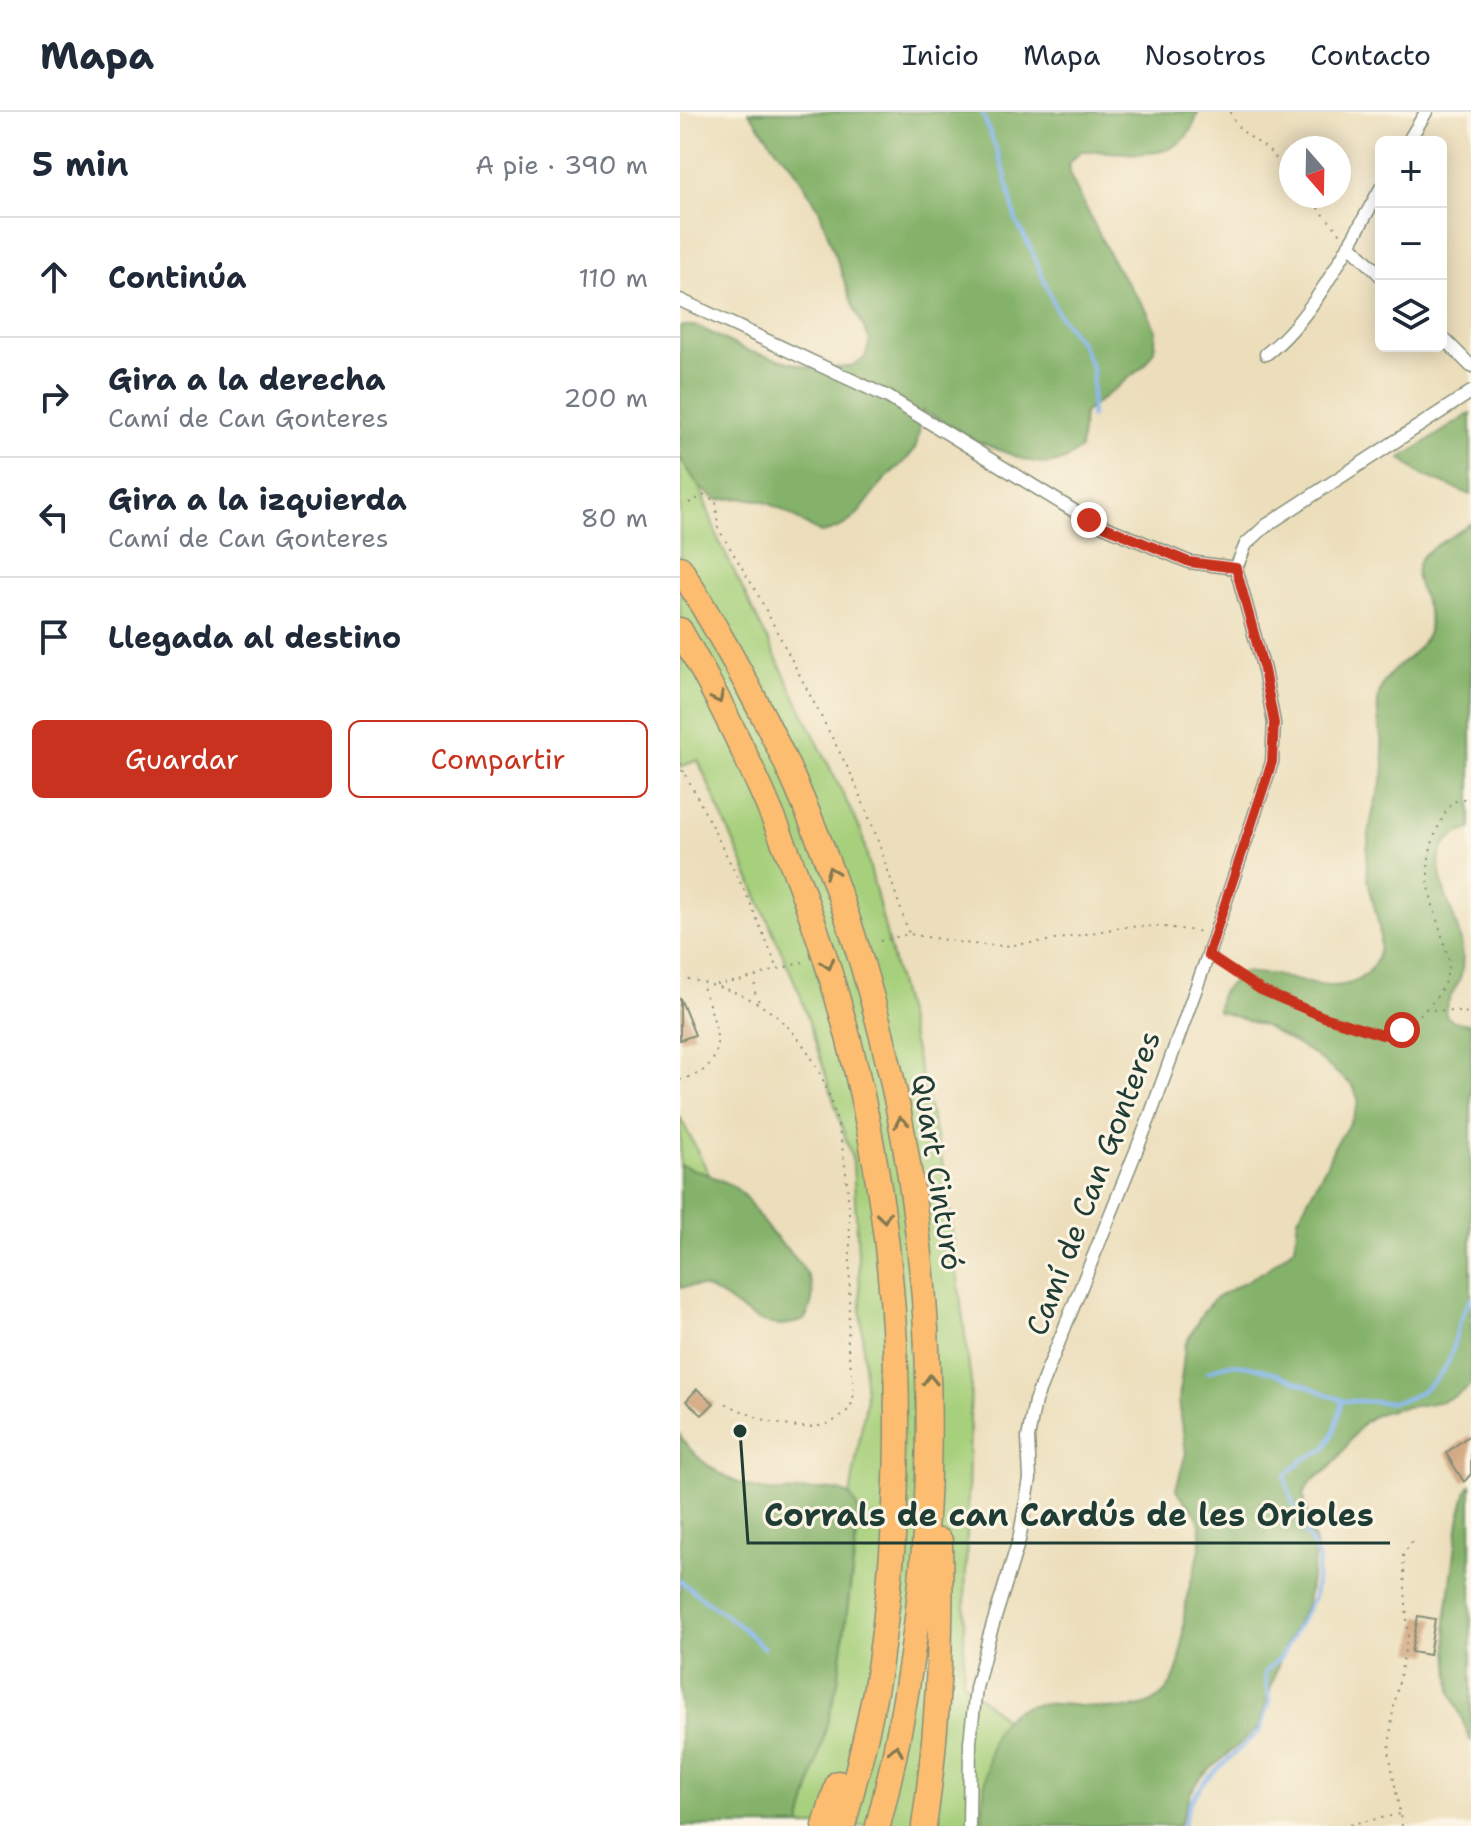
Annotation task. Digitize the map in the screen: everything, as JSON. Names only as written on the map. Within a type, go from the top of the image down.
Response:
[{"type":"highway","name":"Quart Cinturó","points":[[680,568],[743,676],[794,782],[836,885],[873,1002],[897,1099],[919,1233],[929,1369],[927,1523],[915,1640],[897,1747],[878,1826]]},
{"type":"highway","name":"Quart Cinturó","points":[[680,630],[766,795],[821,940],[867,1113],[884,1218],[895,1341],[898,1431],[890,1579],[879,1665],[843,1826]]},
{"type":"highway","points":[[924,1826],[932,1771],[939,1670],[939,1490],[930,1430]]},
{"type":"highway","points":[[825,1826],[841,1774],[861,1687],[884,1499],[898,1431]]},
{"type":"street","points":[[1412,136],[1426,112]]},
{"type":"street","points":[[1266,354],[1292,332],[1375,198]]},
{"type":"street","points":[[1349,244],[1375,270]]},
{"type":"street","points":[[680,300],[888,397],[1089,520],[1189,562],[1236,568],[1246,544],[1267,525],[1471,392]]},
{"type":"street","points":[[1447,342],[1471,366]]},
{"type":"street","name":"Camí de Can Gonteres","points":[[969,1826],[970,1742],[976,1688],[1019,1540],[1030,1479],[1028,1438],[1035,1401],[1149,1119],[1272,762],[1274,723],[1264,670],[1236,568]]},
{"type":"path","points":[[1231,112],[1231,118],[1240,128],[1269,150],[1279,162]]},
{"type":"path","points":[[1318,208],[1349,244]]},
{"type":"path","points":[[689,503],[704,495],[716,501],[718,528],[756,591],[853,778],[909,934]]},
{"type":"path","points":[[680,763],[748,898],[778,969]]},
{"type":"path","points":[[680,770],[685,773]]},
{"type":"path","points":[[1208,955],[1261,990],[1324,1017],[1382,1035],[1402,1030],[1441,991],[1448,974],[1449,961],[1426,870],[1433,836],[1441,820],[1453,802],[1462,798],[1471,799]]},
{"type":"path","points":[[880,941],[909,934],[1005,946],[1123,927],[1158,926],[1214,935]]},
{"type":"path","points":[[711,985],[803,962]]},
{"type":"path","points":[[756,976],[754,990],[761,1005]]},
{"type":"path","points":[[680,977],[744,995],[792,1029],[825,1086],[841,1140],[849,1194],[848,1352],[854,1401],[839,1419],[802,1427],[776,1425],[721,1401]]},
{"type":"path","points":[[680,1080],[705,1069],[716,1049],[717,1037],[702,983]]},
{"type":"path","points":[[1425,1009],[1471,1013]]},
{"type":"path","points":[[1402,1826],[1389,1751],[1392,1717],[1408,1635],[1403,1555],[1415,1537]]},
{"type":"path","points":[[1342,1826],[1400,1814]]},
{"type":"green space","points":[[749,112],[1198,112],[1191,131],[1180,143],[1166,150],[1151,153],[1081,151],[1068,164],[1072,180],[1114,264],[1147,311],[1156,331],[1154,350],[1145,365],[1084,413],[1080,449],[1065,460],[1047,464],[1025,460],[974,440],[922,411],[917,444],[910,456],[889,475],[854,518],[821,533],[773,505],[749,499],[717,500],[700,488],[680,457],[680,326],[697,326],[745,350],[815,369],[849,367],[865,358],[870,340],[854,308],[819,209],[791,164]]},
{"type":"green space","points":[[1471,413],[1471,495],[1420,474],[1401,458]]},
{"type":"green space","points":[[680,457],[700,488],[719,541],[861,831],[944,1169],[971,1382],[963,1682],[1005,1720],[993,1736],[982,1826],[800,1826],[838,1682],[859,1521],[859,1512],[850,1496],[866,1401],[853,1162],[800,994],[698,760],[680,767]]},
{"type":"green space","points":[[1471,523],[1471,829],[1452,837],[1442,849],[1439,863],[1441,880],[1459,932],[1463,954],[1460,978],[1448,1002],[1446,1014],[1449,1019],[1471,1024],[1471,1384],[1448,1399],[1398,1408],[1372,1417],[1303,1494],[1316,1549],[1307,1603],[1283,1650],[1258,1728],[1201,1777],[1191,1792],[1179,1826],[982,1826],[991,1743],[1009,1715],[1029,1706],[1053,1704],[1131,1708],[1153,1701],[1170,1685],[1179,1666],[1186,1601],[1201,1538],[1198,1518],[1176,1489],[1186,1453],[1179,1401],[1185,1345],[1214,1299],[1266,1270],[1295,1247],[1298,1218],[1334,1147],[1353,1118],[1359,1101],[1353,1086],[1313,1054],[1264,1026],[1218,1011],[1220,994],[1242,972],[1269,974],[1326,986],[1349,984],[1360,979],[1377,959],[1380,934],[1368,882],[1367,862],[1372,819],[1384,768],[1379,693],[1387,677],[1421,645],[1429,628],[1428,610],[1418,584],[1417,567],[1421,558]]},
{"type":"green space","points":[[680,1117],[711,1178],[680,1165]]},
{"type":"green space","points":[[680,1165],[719,1179],[738,1190],[797,1260],[810,1281],[813,1293],[804,1320],[783,1325],[766,1323],[751,1317],[712,1291],[697,1287],[680,1288]]},
{"type":"green space","points":[[680,1435],[688,1447],[724,1476],[767,1491],[844,1492],[851,1497],[859,1512],[838,1682],[800,1826],[680,1826]]},
{"type":"green space","points":[[1471,1485],[1471,1742],[1451,1691],[1446,1621],[1459,1521]]},
{"type":"building","points":[[680,998],[695,1035],[680,1040]]},
{"type":"building","points":[[697,1389],[714,1403],[702,1415],[686,1401]]},
{"type":"building","points":[[1471,1434],[1471,1474],[1464,1482],[1446,1453]]},
{"type":"building","points":[[1418,1616],[1435,1619],[1429,1655],[1411,1652]]},
{"type":"waterway","points":[[982,112],[1005,173],[1016,221],[1058,314],[1082,345],[1093,370],[1091,417]]},
{"type":"waterway","points":[[1183,1826],[1190,1803],[1205,1781],[1259,1731],[1270,1702],[1264,1673],[1281,1657],[1314,1597],[1319,1559],[1301,1529],[1285,1477],[1302,1460],[1325,1449],[1335,1430],[1342,1401],[1402,1400],[1420,1392],[1437,1378],[1449,1361],[1461,1318],[1471,1299]]},
{"type":"waterway","points":[[1208,1372],[1238,1364],[1284,1376],[1342,1400]]},
{"type":"waterway","points":[[680,1581],[764,1648]]},
{"type":"place","name":"Corrals de can Cardús de les Orioles","points":[[740,1431]]},
{"type":"route","points":[[1089,520],[1189,562],[1236,568],[1264,670],[1274,723],[1272,762],[1208,955],[1261,990],[1324,1017],[1382,1035],[1402,1030]]}]
